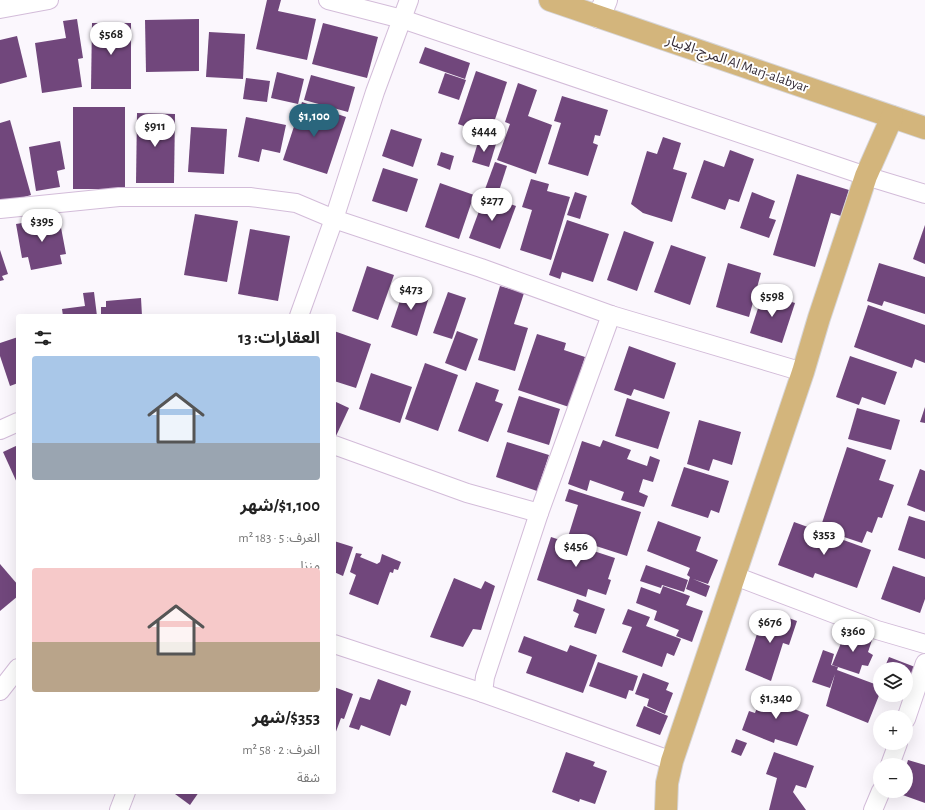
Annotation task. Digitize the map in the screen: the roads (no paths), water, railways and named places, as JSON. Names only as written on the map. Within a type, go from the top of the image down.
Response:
[{"type":"main road","name":"المرج-الابيار Al Marj-alabyar","points":[[550,0],[603,9],[925,128]]},
{"type":"main road","points":[[666,810],[667,783],[672,761],[803,372],[819,318],[866,176],[892,117]]},
{"type":"street","points":[[0,8],[50,0]]},
{"type":"street","points":[[328,0],[402,19],[866,176],[925,194]]},
{"type":"street","points":[[300,314],[334,219],[375,92],[409,0]]},
{"type":"street","points":[[0,209],[119,197],[250,197],[296,203],[334,219],[481,268],[611,315],[803,372]]},
{"type":"street","points":[[483,693],[484,677],[539,513],[611,315]]},
{"type":"street","points":[[0,430],[16,423]]},
{"type":"street","points":[[336,446],[467,493],[539,513]]},
{"type":"street","points":[[735,576],[877,630],[925,644]]},
{"type":"street","points":[[336,645],[483,693],[672,761]]},
{"type":"street","points":[[909,710],[925,663]]},
{"type":"street","points":[[0,691],[16,671]]},
{"type":"street","points":[[119,810],[125,794]]},
{"type":"street","points":[[873,810],[878,798]]}]
